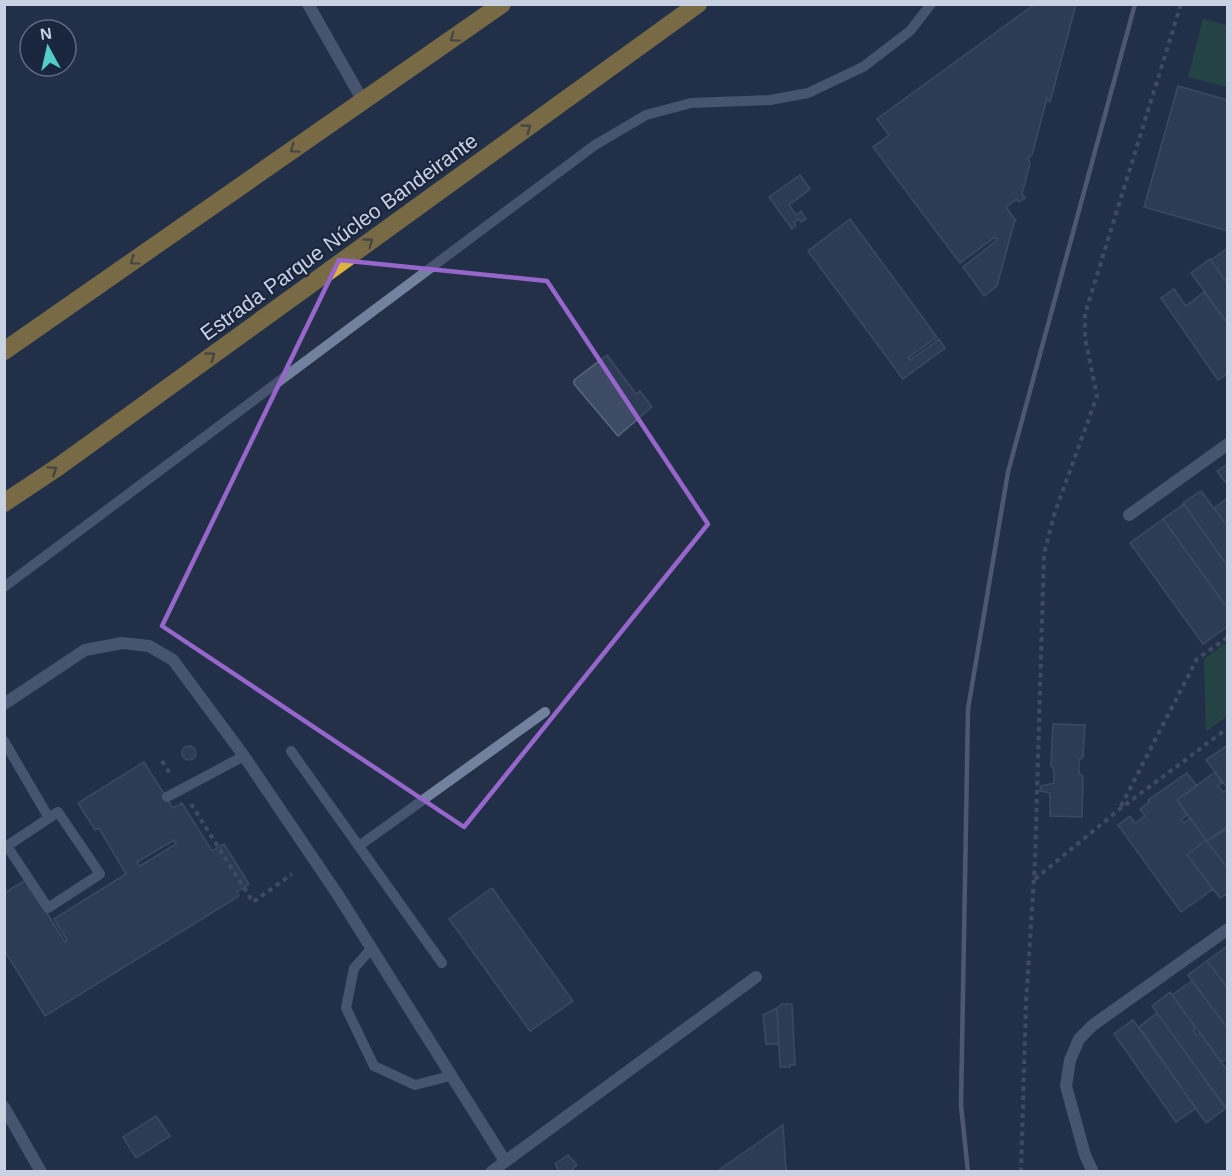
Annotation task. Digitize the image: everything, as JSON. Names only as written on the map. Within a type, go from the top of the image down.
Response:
[{"type":"highway","points":[[4,351],[502,4]]},
{"type":"highway","name":"Estrada Parque Núcleo Bandeirante","points":[[4,503],[68,460],[698,4]]},
{"type":"street","points":[[308,4],[363,101]]},
{"type":"street","points":[[1129,515],[1227,444]]},
{"type":"street","points":[[4,704],[85,650],[122,643],[149,646],[173,660],[244,756],[338,895],[505,1161]]},
{"type":"street","points":[[1093,1172],[1085,1155],[1066,1086],[1070,1060],[1078,1039],[1093,1025],[1227,929]]},
{"type":"street","points":[[491,1172],[756,977]]},
{"type":"street","points":[[4,1107],[41,1172]]},
{"type":"lane","points":[[4,587],[595,145],[646,115],[691,103],[770,100],[808,93],[863,67],[910,31],[931,4]]},
{"type":"lane","points":[[359,846],[545,712]]},
{"type":"lane","points":[[4,741],[49,818]]},
{"type":"lane","points":[[291,751],[442,963]]},
{"type":"lane","points":[[167,797],[244,756]]},
{"type":"lane","points":[[58,812],[99,874],[48,908],[7,846],[49,818],[58,812]]},
{"type":"lane","points":[[371,949],[354,968],[346,1008],[374,1066],[415,1085],[450,1076]]},
{"type":"path","points":[[1021,1172],[1026,1004],[1034,879],[1044,554],[1054,515],[1097,396],[1085,338],[1085,314],[1181,4]]},
{"type":"path","points":[[1121,808],[1197,659],[1227,637]]},
{"type":"path","points":[[1034,879],[1121,808],[1227,728]]},
{"type":"path","points":[[162,761],[253,902],[292,874]]},
{"type":"highlighted area","points":[[339,260],[547,281],[708,524],[464,827],[162,626]]},
{"type":"green space","points":[[1203,19],[1227,25],[1227,87],[1188,77]]},
{"type":"green space","points":[[1227,642],[1227,716],[1206,732],[1204,659]]},
{"type":"building","points":[[1035,4],[1076,4],[1050,102],[1047,98],[1032,155],[1028,158],[1030,163],[1022,194],[1025,198],[1019,202],[1017,199],[1006,207],[1016,221],[997,286],[984,296],[963,267],[997,240],[995,237],[960,263],[873,147],[889,135],[877,119]]},
{"type":"building","points":[[1178,86],[1228,100],[1228,231],[1144,207]]},
{"type":"building","points":[[800,175],[810,189],[789,205],[796,215],[801,211],[806,219],[794,222],[796,226],[792,229],[769,197]]},
{"type":"building","points":[[850,219],[937,337],[908,358],[910,360],[939,339],[945,348],[903,379],[808,251]]},
{"type":"building","points":[[1228,248],[1228,284],[1211,260]]},
{"type":"building","points":[[1210,259],[1228,284],[1228,324],[1191,273]]},
{"type":"building","points":[[1174,289],[1186,306],[1204,292],[1228,324],[1228,373],[1218,380],[1161,298]]},
{"type":"building","points":[[607,355],[636,394],[640,391],[652,407],[618,436],[574,384],[574,380]]},
{"type":"building","points":[[1228,464],[1228,486],[1217,471]]},
{"type":"building","points":[[1201,491],[1228,527],[1228,567],[1183,503]]},
{"type":"building","points":[[1228,498],[1228,527],[1214,508]]},
{"type":"building","points":[[1184,504],[1228,567],[1228,609],[1163,519]]},
{"type":"building","points":[[1163,519],[1228,609],[1228,626],[1203,644],[1130,543]]},
{"type":"building","points":[[1053,724],[1085,725],[1083,757],[1079,760],[1079,773],[1083,776],[1082,817],[1050,816],[1050,793],[1040,791],[1041,786],[1054,783],[1054,770],[1051,765]]},
{"type":"building","points":[[1228,745],[1228,789],[1206,760]]},
{"type":"building","points":[[189,746],[194,748],[196,753],[194,758],[189,760],[184,758],[182,753],[184,748]]},
{"type":"building","points":[[144,762],[173,808],[182,803],[212,851],[224,844],[249,884],[237,892],[239,896],[45,1016],[4,950],[4,893],[26,880],[65,942],[67,940],[54,919],[126,874],[99,828],[95,830],[78,803]],"holes":[[[174,840],[176,844],[140,866],[137,862]]]},
{"type":"building","points":[[1215,772],[1222,783],[1218,786],[1223,792],[1228,789],[1228,828],[1207,841],[1177,800]]},
{"type":"building","points":[[1187,773],[1197,786],[1177,800],[1187,815],[1181,820],[1184,823],[1190,818],[1206,840],[1187,855],[1213,889],[1181,912],[1118,825],[1130,816],[1135,823],[1145,816],[1140,809],[1149,802],[1148,800]]},
{"type":"building","points":[[1228,828],[1228,869],[1207,841]]},
{"type":"building","points":[[1206,840],[1228,869],[1228,893],[1220,898],[1187,855]]},
{"type":"building","points":[[492,888],[573,1001],[530,1031],[449,919]]},
{"type":"building","points":[[1226,947],[1228,949],[1228,988],[1207,961]]},
{"type":"building","points":[[1207,961],[1228,988],[1228,1029],[1188,975]]},
{"type":"building","points":[[1192,981],[1228,1029],[1228,1058],[1221,1062],[1172,995]]},
{"type":"building","points":[[1170,992],[1196,1028],[1193,1030],[1197,1035],[1200,1033],[1228,1071],[1228,1103],[1224,1106],[1152,1006]]},
{"type":"building","points":[[782,1004],[792,1004],[795,1065],[790,1065],[790,1067],[780,1067],[777,1008]]},
{"type":"building","points":[[777,1008],[779,1044],[766,1044],[763,1015]]},
{"type":"building","points":[[1157,1013],[1226,1108],[1206,1123],[1139,1027]]},
{"type":"building","points":[[1133,1020],[1196,1108],[1176,1122],[1114,1034]]},
{"type":"building","points":[[156,1116],[170,1136],[136,1158],[123,1137]]},
{"type":"building","points":[[783,1125],[786,1172],[716,1172],[755,1145]]},
{"type":"building","points":[[568,1155],[577,1165],[569,1172],[560,1172],[555,1164]]},
{"type":"railway","points":[[968,1172],[961,1105],[968,709],[1008,472],[1135,4]]}]
